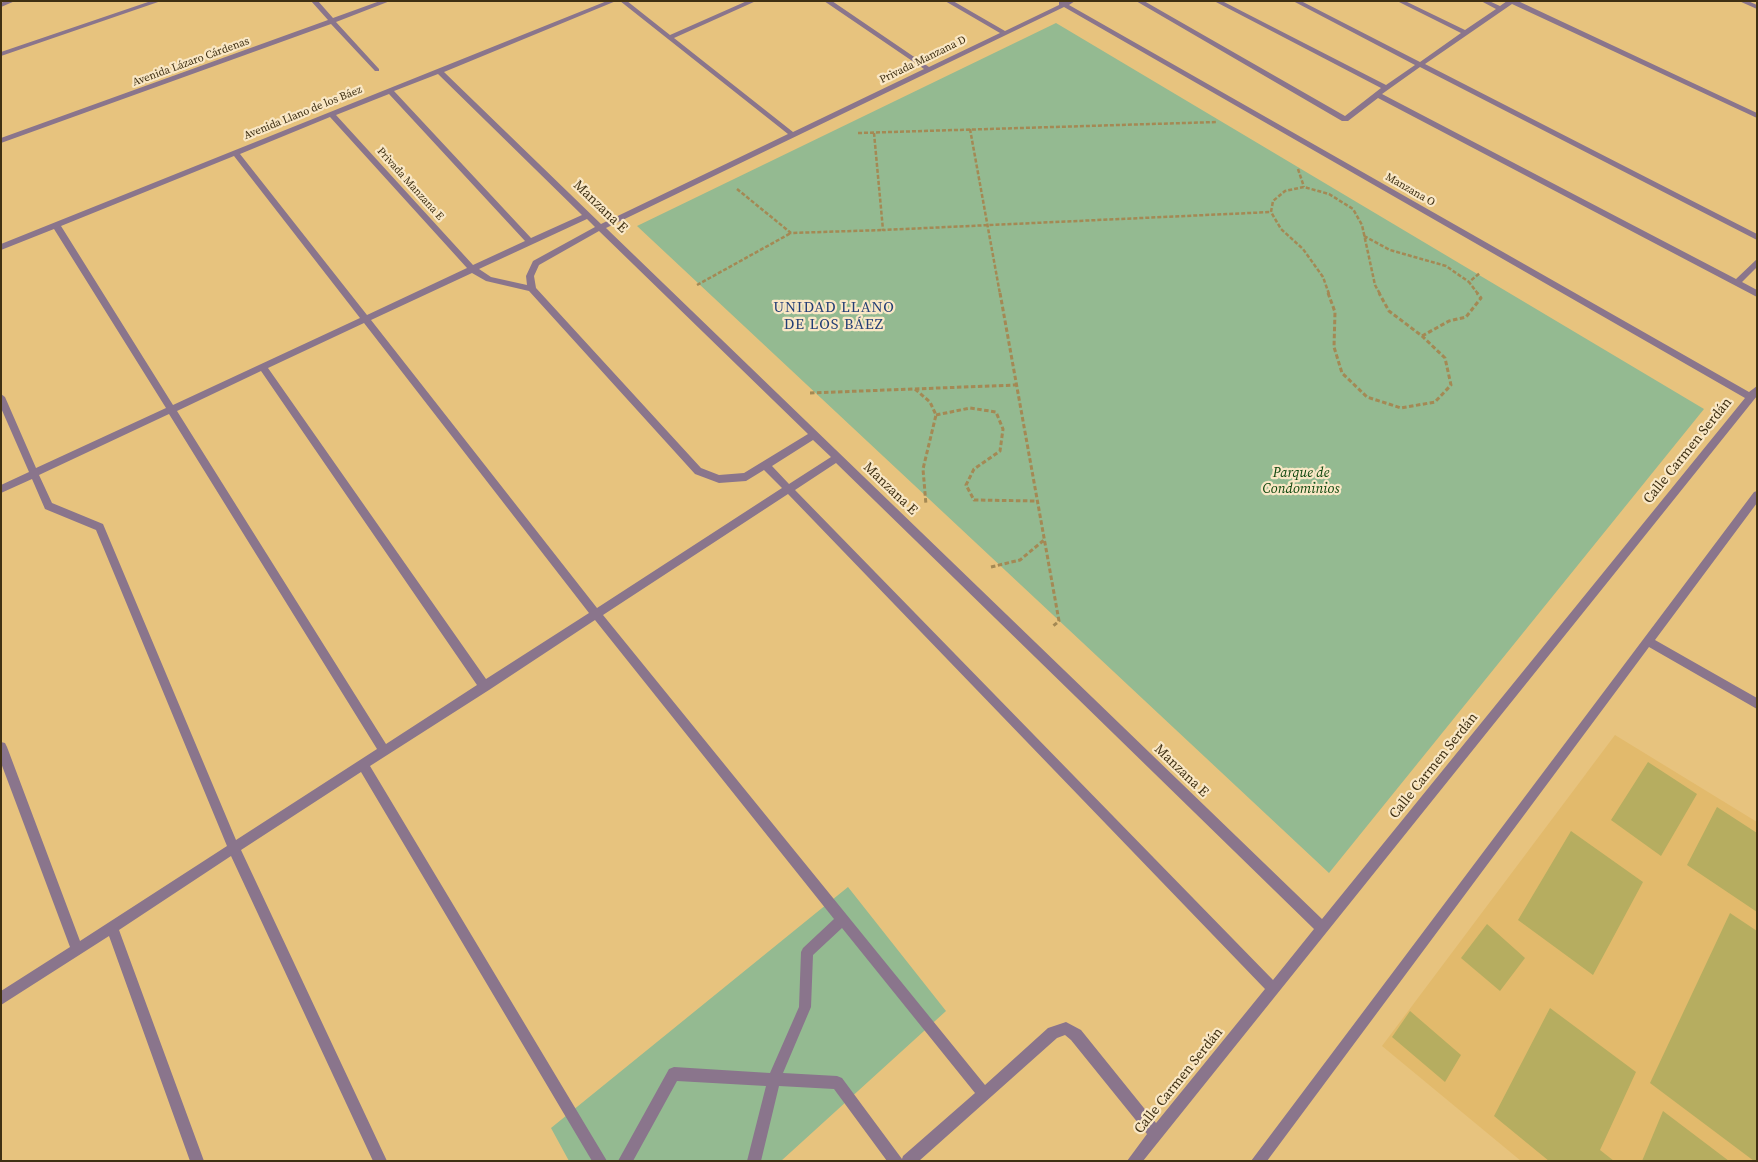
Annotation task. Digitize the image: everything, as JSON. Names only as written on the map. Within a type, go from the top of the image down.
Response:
[{"type":"street","points":[[1,5],[12,1]]},
{"type":"street","points":[[1,54],[158,1]]},
{"type":"street","points":[[314,1],[377,70]]},
{"type":"street","name":"Avenida Lázaro Cárdenas","points":[[1,142],[387,1]]},
{"type":"street","name":"Avenida Llano de los Báez","points":[[1,247],[613,1]]},
{"type":"street","points":[[623,1],[793,135]]},
{"type":"street","points":[[669,38],[753,1]]},
{"type":"street","points":[[827,1],[928,70]]},
{"type":"street","points":[[948,1],[1004,33]]},
{"type":"street","name":"Privada Manzana D","points":[[532,289],[530,276],[536,263],[601,227],[1004,33],[1061,3],[1072,1]]},
{"type":"street","points":[[1139,1],[1345,119],[1386,88],[1512,1],[1757,116]]},
{"type":"street","points":[[1217,1],[1386,88]]},
{"type":"street","points":[[1296,1],[1757,237]]},
{"type":"street","points":[[1400,1],[1465,33]]},
{"type":"street","points":[[1484,1],[1500,9]]},
{"type":"street","points":[[1742,1],[1757,7]]},
{"type":"street","name":"Manzana O","points":[[1061,3],[1503,256],[1754,393]]},
{"type":"street","name":"Manzana E","points":[[439,71],[1322,928]]},
{"type":"street","points":[[389,90],[529,242]]},
{"type":"street","points":[[1378,95],[1757,294]]},
{"type":"street","name":"Privada Manzana E","points":[[331,114],[472,269]]},
{"type":"street","points":[[236,153],[596,614],[983,1093]]},
{"type":"street","points":[[1,489],[588,215]]},
{"type":"street","points":[[56,225],[384,751]]},
{"type":"street","points":[[1737,283],[1757,262]]},
{"type":"street","points":[[472,269],[488,279],[532,289],[698,471],[719,479],[746,477],[814,435]]},
{"type":"street","points":[[262,367],[484,687]]},
{"type":"street","name":"Calle Carmen Serdán","points":[[1134,1161],[1754,393]]},
{"type":"street","points":[[1,396],[48,506],[100,527],[234,849],[380,1161]]},
{"type":"street","points":[[1,999],[838,458]]},
{"type":"street","points":[[765,465],[1273,989]]},
{"type":"street","points":[[1258,1161],[1757,495]]},
{"type":"street","points":[[1648,641],[1757,704]]},
{"type":"street","points":[[1,747],[77,950]]},
{"type":"street","points":[[363,765],[600,1161]]},
{"type":"street","points":[[754,1161],[774,1080],[805,1006],[807,952],[843,919]]},
{"type":"street","points":[[112,928],[197,1161]]},
{"type":"street","points":[[908,1161],[1053,1033],[1066,1028],[1076,1035],[1156,1134]]},
{"type":"street","points":[[625,1161],[674,1074],[837,1083],[896,1161]]},
{"type":"path","points":[[856,133],[1217,122]]},
{"type":"path","points":[[970,129],[1059,621],[1031,645]]},
{"type":"path","points":[[874,133],[883,230]]},
{"type":"path","points":[[716,172],[791,233]]},
{"type":"path","points":[[1304,187],[1330,194],[1352,209],[1362,225],[1364,236],[1375,285],[1389,311],[1422,336],[1445,358],[1451,385],[1435,402],[1401,408],[1367,397],[1342,373],[1334,347],[1335,312],[1323,277],[1304,249],[1281,229],[1271,212],[1273,201],[1285,191],[1304,187]]},
{"type":"path","points":[[674,298],[791,233],[988,226],[1271,212]]},
{"type":"path","points":[[1364,236],[1390,250],[1446,266],[1468,282],[1481,298],[1466,317],[1449,321],[1422,336]]},
{"type":"path","points":[[1468,282],[1503,256]]},
{"type":"path","points":[[772,394],[1016,385]]},
{"type":"path","points":[[915,389],[930,402],[936,415],[923,469],[929,546]]},
{"type":"path","points":[[936,415],[970,408],[996,412],[1003,429],[1000,451],[974,469],[966,485],[974,500],[1037,501]]},
{"type":"path","points":[[959,575],[1020,560],[1044,540]]},
{"type":"shaded area","points":[[1615,735],[1757,822],[1757,1161],[1521,1161],[1382,1046]]},
{"type":"green space","name":"Parque de Condominios","points":[[1056,23],[1704,409],[1329,873],[637,226]]},
{"type":"green space","points":[[848,887],[946,1011],[781,1161],[569,1161],[551,1128]]},
{"type":"building","points":[[1648,762],[1697,794],[1661,856],[1611,820]]},
{"type":"building","points":[[1717,807],[1757,833],[1757,912],[1687,865]]},
{"type":"building","points":[[1571,831],[1643,882],[1593,975],[1518,920]]},
{"type":"building","points":[[1730,913],[1757,931],[1757,1161],[1754,1161],[1650,1083]]},
{"type":"building","points":[[1487,924],[1525,958],[1500,991],[1461,958]]},
{"type":"building","points":[[1550,1008],[1636,1072],[1600,1150],[1614,1161],[1549,1161],[1494,1116]]},
{"type":"building","points":[[1410,1011],[1461,1055],[1445,1082],[1392,1037]]},
{"type":"building","points":[[1663,1111],[1729,1161],[1642,1161]]},
{"type":"district","name":"UNIDAD LLANO DE LOS BÁEZ","points":[[834,316]]}]
